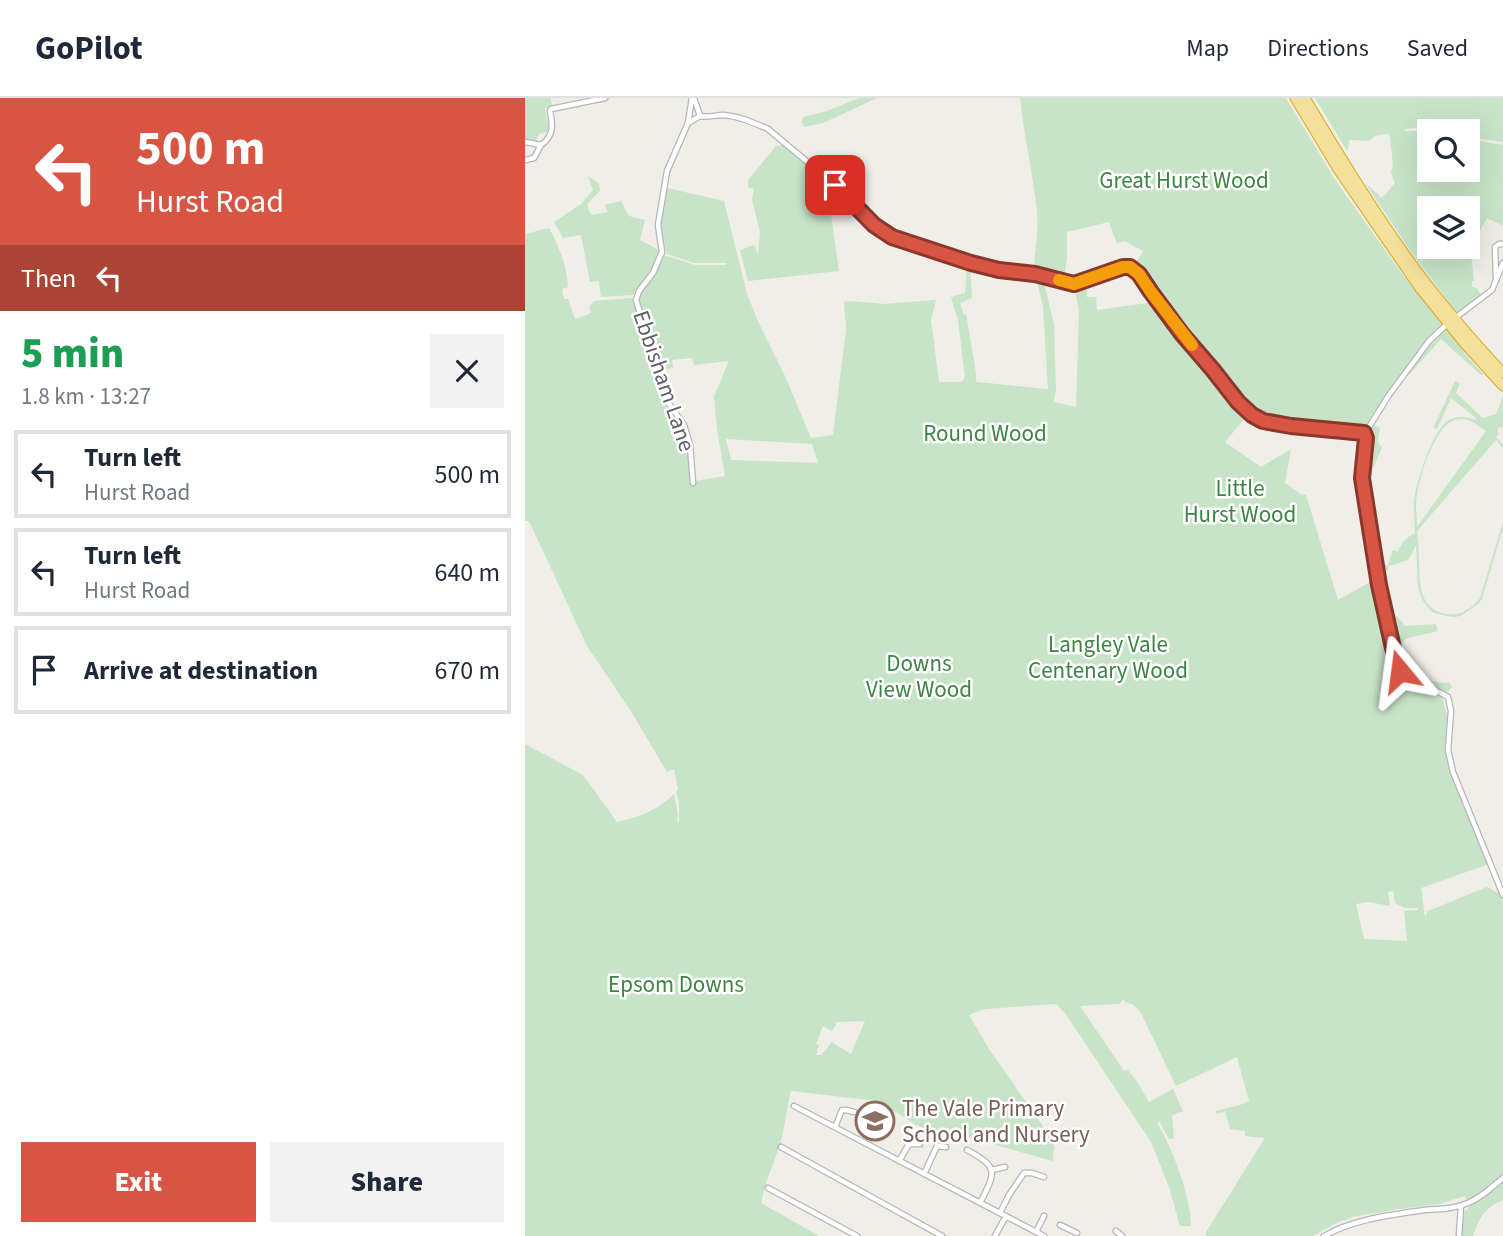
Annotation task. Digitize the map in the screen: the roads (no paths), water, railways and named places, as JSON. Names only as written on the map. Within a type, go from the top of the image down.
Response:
[{"type":"highway","points":[[1295,98],[1339,171],[1419,287],[1503,386]]},
{"type":"highway","points":[[1305,98],[1345,164],[1425,281],[1503,373]]},
{"type":"street","points":[[525,160],[534,158],[552,131],[551,109],[604,98]]},
{"type":"street","name":"Ebbisham Lane","points":[[693,98],[699,114]]},
{"type":"street","name":"Ebbisham Lane","points":[[693,98],[688,123],[667,171],[658,225],[663,252],[636,300],[667,401],[684,425],[690,445],[693,484]]},
{"type":"street","points":[[690,116],[699,114]]},
{"type":"street","points":[[688,123],[699,114]]},
{"type":"street","points":[[699,114],[704,118],[726,115],[768,129],[835,185],[874,225],[907,243],[999,270],[1035,274],[1074,284],[1130,267],[1139,274],[1182,334],[1238,402],[1252,415],[1263,421],[1291,426],[1364,433],[1366,438]]},
{"type":"street","points":[[525,142],[541,145]]},
{"type":"street","points":[[1496,279],[1495,247],[1503,244]]},
{"type":"street","points":[[1459,315],[1492,290],[1503,263]]},
{"type":"street","points":[[1445,326],[1429,341],[1369,426],[1362,478],[1379,585],[1400,671],[1448,697],[1451,711],[1448,750],[1453,772],[1503,895]]},
{"type":"street","points":[[1359,432],[1369,426]]},
{"type":"street","points":[[794,1106],[1044,1236]]},
{"type":"street","points":[[835,1127],[842,1110],[853,1112]]},
{"type":"street","points":[[899,1161],[912,1143]]},
{"type":"street","points":[[924,1174],[937,1146],[946,1147]]},
{"type":"street","points":[[781,1147],[942,1236]]},
{"type":"street","points":[[967,1150],[986,1161],[992,1170],[991,1180],[980,1203]]},
{"type":"street","points":[[992,1170],[1005,1167]]},
{"type":"street","points":[[995,1236],[1009,1195],[1024,1173],[1044,1178]]},
{"type":"street","points":[[1324,1236],[1355,1223],[1461,1206],[1479,1197],[1503,1178]]},
{"type":"street","points":[[768,1188],[857,1236]]},
{"type":"street","points":[[1459,1236],[1461,1206]]},
{"type":"street","points":[[1037,1232],[1044,1216]]},
{"type":"street","points":[[1060,1224],[1077,1233]]},
{"type":"street","points":[[1066,1236],[1069,1230]]},
{"type":"street","points":[[1116,1231],[1122,1236]]},
{"type":"place","name":"The Vale Primary School and Nursery","points":[[875,1121]]},
{"type":"park label","name":"Great Hurst Wood","points":[[1184,180]]},
{"type":"park label","name":"Round Wood","points":[[985,433]]},
{"type":"park label","name":"Little Hurst Wood","points":[[1240,501]]},
{"type":"park label","name":"Langley Vale Centenary Wood","points":[[1108,657]]},
{"type":"park label","name":"Downs View Wood","points":[[919,676]]},
{"type":"park label","name":"Epsom Downs","points":[[676,984]]}]
